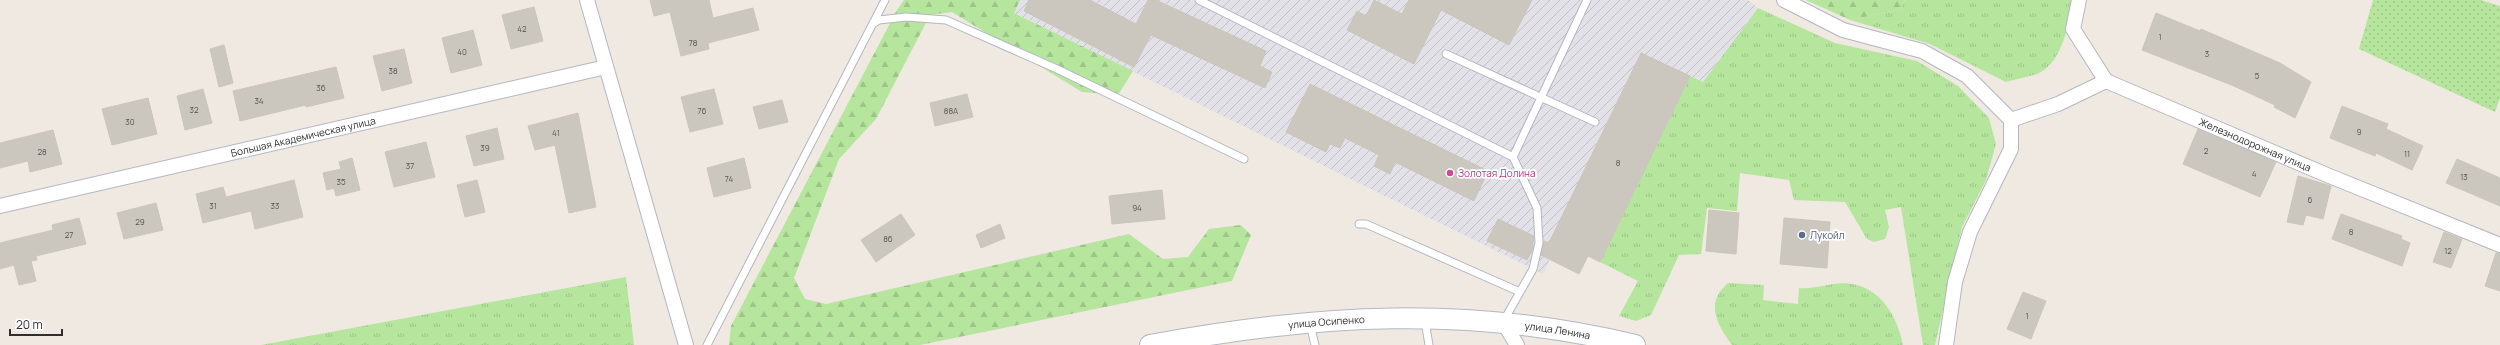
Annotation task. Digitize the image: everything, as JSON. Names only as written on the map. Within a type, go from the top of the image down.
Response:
[{"type":"main road","name":"улица Осипенко","points":[[1150,345],[1225,331],[1349,318],[1425,316],[1503,322]]},
{"type":"main road","name":"улица Ленина","points":[[1503,322],[1583,332],[1635,345]]},
{"type":"street","points":[[587,0],[686,345]]},
{"type":"street","points":[[1784,0],[1844,30],[1922,51],[1967,76],[2012,120],[2011,149],[1970,232],[1955,282],[1946,345]]},
{"type":"street","points":[[2012,120],[2058,104],[2106,81],[2073,30],[2079,0]]},
{"type":"street","name":"Большая Академическая улица","points":[[0,206],[606,67]]},
{"type":"street","name":"Железнодорожная улица","points":[[2106,81],[2327,175],[2500,245]]},
{"type":"street","points":[[1503,322],[1517,345]]},
{"type":"lane","points":[[707,345],[886,0]]},
{"type":"lane","points":[[1199,0],[1513,156],[1537,208],[1539,243],[1533,269],[1503,322]]},
{"type":"lane","points":[[1513,156],[1587,0]]},
{"type":"lane","points":[[874,23],[879,20],[906,17],[946,20],[1057,69],[1244,158]]},
{"type":"lane","points":[[1446,54],[1595,122]]},
{"type":"lane","points":[[1359,224],[1366,224],[1520,292]]},
{"type":"lane","points":[[1425,316],[1429,345]]},
{"type":"lane","points":[[1310,322],[1315,345]]},
{"type":"shaded area","points":[[988,0],[1748,0],[1758,8],[1703,82],[1690,77],[1600,262],[1588,256],[1579,274],[1550,259],[1543,274]]},
{"type":"green space","points":[[904,0],[1020,0],[1014,13],[1133,71],[1118,95],[1082,92],[952,12],[930,15],[876,119],[839,159],[794,278],[805,299],[826,304],[1129,234],[1163,259],[1188,257],[1209,229],[1241,225],[1251,235],[1232,281],[920,345],[729,345],[731,326],[897,10]]},
{"type":"green space","points":[[1806,0],[1905,0],[1901,9],[1850,20]]},
{"type":"green space","points":[[1905,0],[2071,0],[2071,8],[2064,40],[2060,50],[2048,67],[2037,74],[2006,82],[1930,44],[1850,20],[1901,9]]},
{"type":"green space","points":[[2373,0],[2481,0],[2500,6],[2500,98],[2495,112],[2359,49]]},
{"type":"green space","points":[[1758,8],[1835,43],[1917,61],[1958,86],[1989,118],[1996,144],[1986,180],[1962,227],[1935,345],[1923,345],[1901,207],[1885,210],[1889,227],[1885,239],[1874,242],[1867,239],[1845,202],[1794,200],[1789,180],[1740,173],[1737,211],[1707,208],[1701,254],[1679,255],[1651,315],[1636,321],[1619,316],[1638,281],[1600,262],[1690,76],[1703,82]]},
{"type":"green space","points":[[626,277],[634,345],[261,345]]},
{"type":"green space","points":[[1728,283],[1764,285],[1763,300],[1798,304],[1799,288],[1812,288],[1847,283],[1860,286],[1871,291],[1888,308],[1895,319],[1903,345],[1732,345],[1721,329],[1715,313],[1717,298]]},
{"type":"building","points":[[650,0],[709,0],[713,18],[753,8],[759,30],[708,43],[709,49],[681,56],[670,12],[654,16]]},
{"type":"building","points":[[1029,0],[1090,0],[1136,24],[1148,0],[1156,0],[1266,51],[1260,66],[1272,72],[1265,88],[1151,35],[1134,67],[1024,11]]},
{"type":"building","points":[[1374,0],[1402,14],[1409,0],[1532,0],[1509,45],[1441,10],[1414,64],[1347,30],[1357,11],[1366,16]]},
{"type":"building","points":[[534,7],[543,41],[511,49],[502,15]]},
{"type":"building","points":[[2156,13],[2200,31],[2201,29],[2280,63],[2311,82],[2295,118],[2274,107],[2275,105],[2234,86],[2142,50]]},
{"type":"building","points":[[473,30],[482,65],[451,73],[442,38]]},
{"type":"building","points":[[224,45],[233,83],[219,87],[210,49]]},
{"type":"building","points":[[404,49],[412,83],[382,91],[373,56]]},
{"type":"building","points":[[1641,53],[1690,76],[1600,262],[1588,256],[1579,274],[1541,255],[1544,241],[1549,243]]},
{"type":"building","points":[[336,67],[344,98],[306,107],[306,105],[240,121],[233,91]]},
{"type":"building","points":[[1310,84],[1488,171],[1474,201],[1395,162],[1390,174],[1374,166],[1379,155],[1345,138],[1340,148],[1330,144],[1326,152],[1286,132]]},
{"type":"building","points":[[203,89],[212,123],[185,130],[177,96]]},
{"type":"building","points":[[714,89],[723,124],[690,132],[681,97]]},
{"type":"building","points":[[967,94],[973,117],[935,126],[930,103]]},
{"type":"building","points":[[148,98],[157,134],[112,145],[102,109]]},
{"type":"building","points":[[782,100],[788,122],[759,129],[753,107]]},
{"type":"building","points":[[2342,106],[2388,124],[2386,129],[2423,146],[2412,170],[2376,153],[2375,156],[2330,138]]},
{"type":"building","points":[[578,113],[596,207],[569,213],[555,145],[535,150],[528,126]]},
{"type":"building","points":[[497,128],[504,159],[474,166],[466,136]]},
{"type":"building","points":[[2198,129],[2276,162],[2260,197],[2183,164]]},
{"type":"building","points":[[53,130],[62,164],[30,172],[28,161],[0,168],[0,143]]},
{"type":"building","points":[[426,142],[435,177],[394,187],[385,152]]},
{"type":"building","points":[[352,158],[360,190],[336,196],[334,188],[327,190],[323,173],[341,169],[339,162]]},
{"type":"building","points":[[744,158],[751,188],[714,197],[707,168]]},
{"type":"building","points":[[2457,159],[2500,178],[2500,206],[2446,183]]},
{"type":"building","points":[[2298,176],[2331,186],[2323,219],[2306,215],[2303,225],[2287,222]]},
{"type":"building","points":[[294,180],[303,217],[255,229],[251,211],[203,223],[196,194],[223,187],[226,197]]},
{"type":"building","points":[[477,180],[485,212],[465,217],[457,185]]},
{"type":"building","points":[[1162,190],[1165,219],[1112,224],[1109,196]]},
{"type":"building","points":[[156,203],[163,230],[124,239],[117,213]]},
{"type":"building","points":[[1709,210],[1739,213],[1736,254],[1706,251]]},
{"type":"building","points":[[901,214],[915,235],[876,262],[861,240]]},
{"type":"building","points":[[2341,214],[2402,236],[2401,239],[2410,243],[2402,266],[2332,239]]},
{"type":"building","points":[[79,218],[86,244],[36,256],[37,260],[31,261],[36,281],[19,285],[14,265],[0,269],[0,243],[53,230],[52,225]]},
{"type":"building","points":[[1784,218],[1830,222],[1827,268],[1780,264]]},
{"type":"building","points":[[1498,219],[1534,236],[1532,251],[1527,260],[1487,241]]},
{"type":"building","points":[[1000,224],[1005,238],[981,248],[976,235]]},
{"type":"building","points":[[2444,232],[2462,239],[2451,268],[2433,262]]},
{"type":"building","points":[[2496,253],[2500,253],[2500,291],[2485,286]]},
{"type":"building","points":[[2023,292],[2046,301],[2031,339],[2007,329]]},
{"type":"place","name":"Золотая Долина","points":[[1450,173]]},
{"type":"place","name":"Лукойл","points":[[1802,235]]}]
